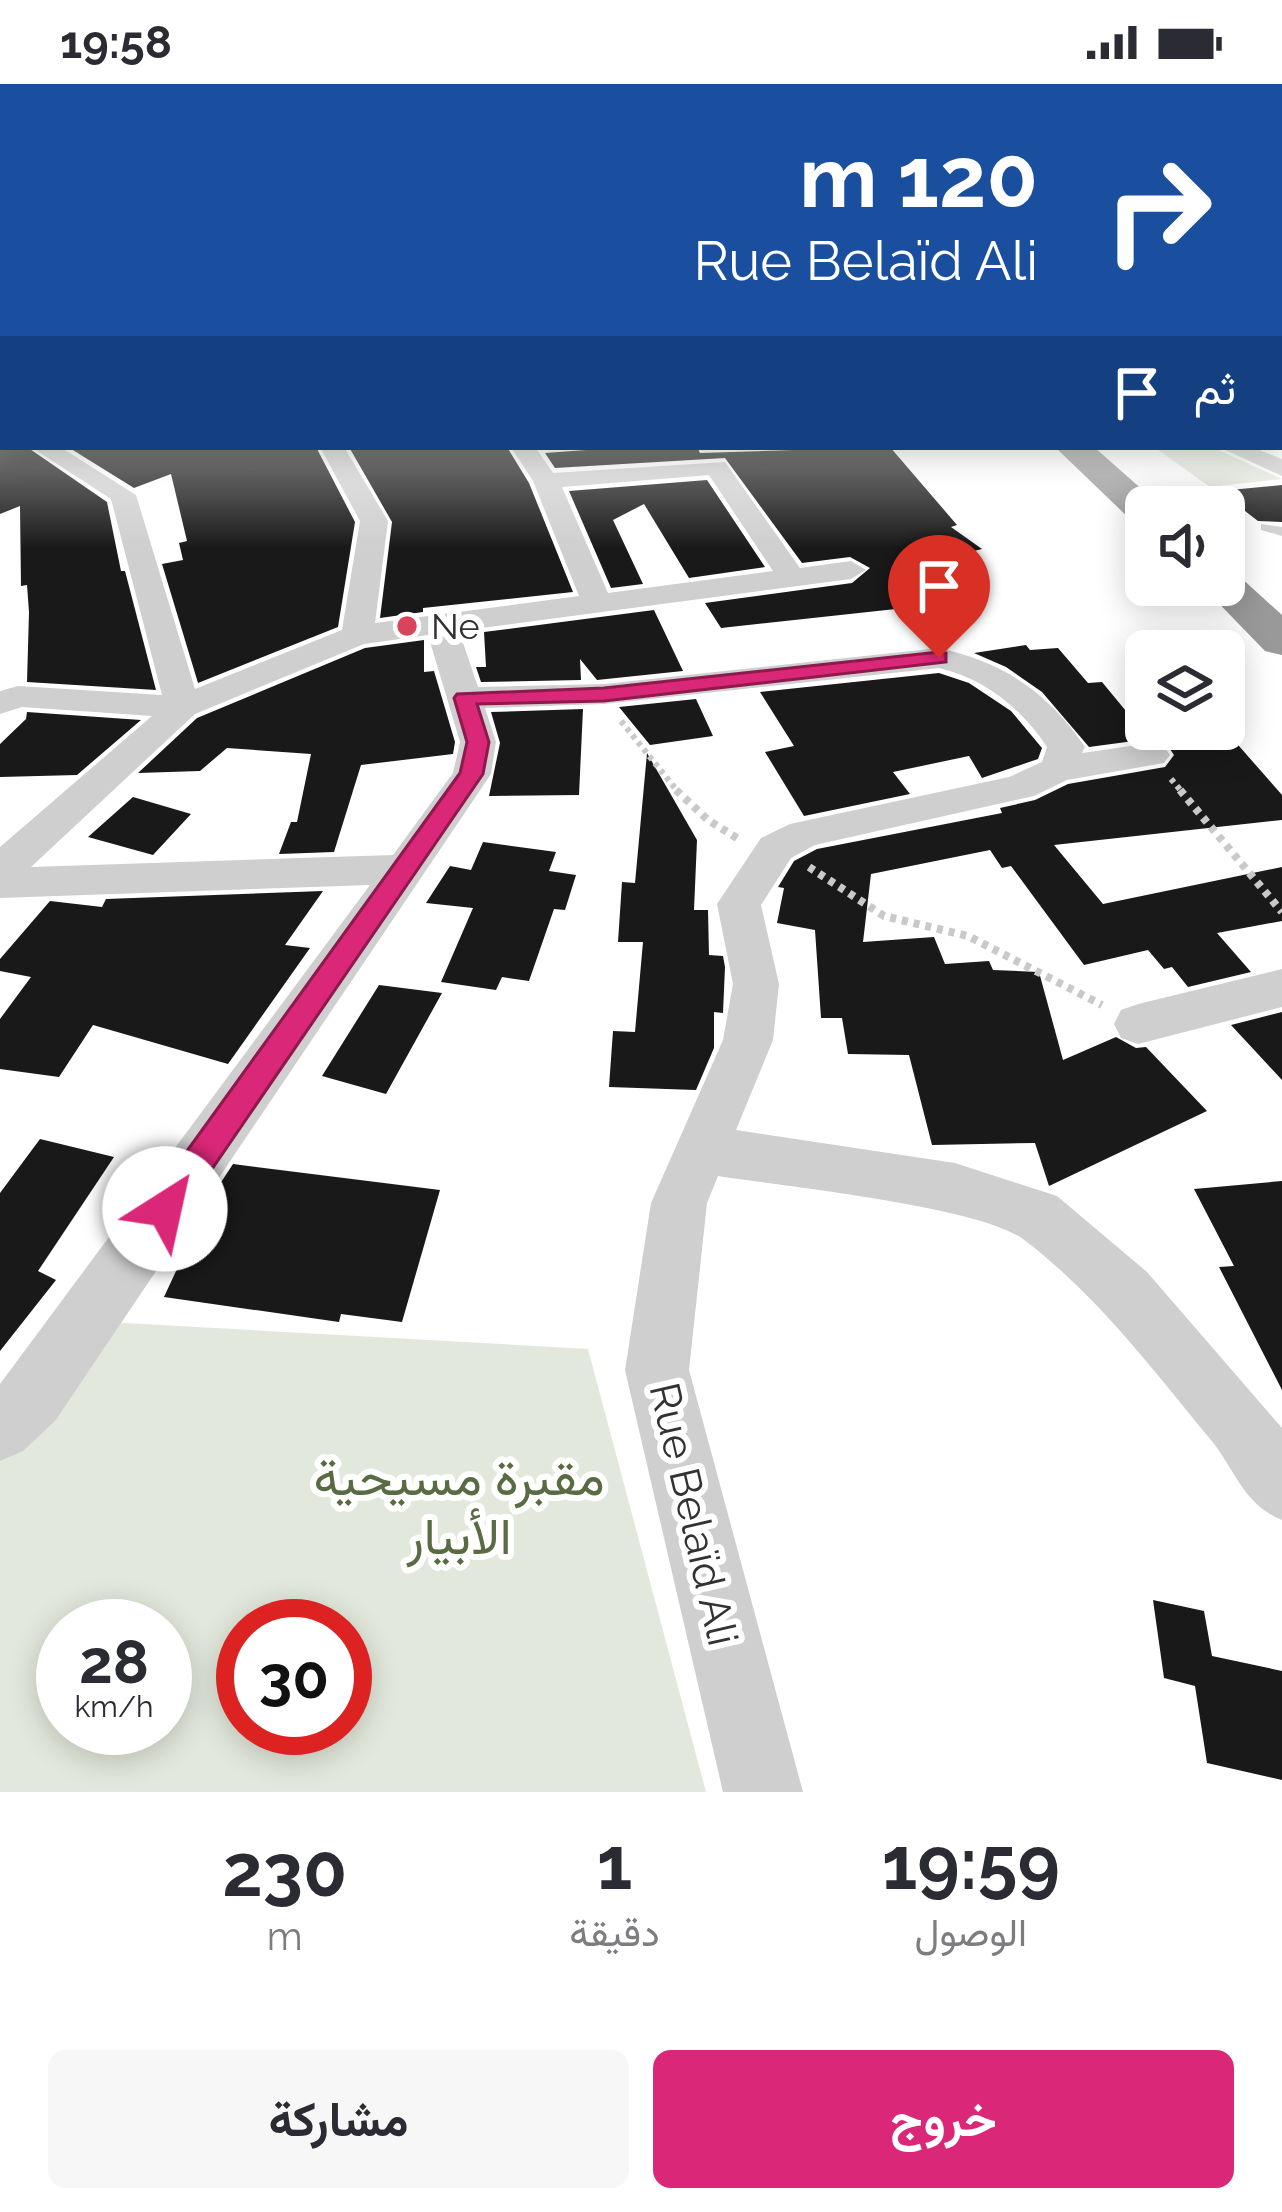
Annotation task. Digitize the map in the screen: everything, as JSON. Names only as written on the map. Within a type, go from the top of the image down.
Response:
[{"type":"highway","points":[[1076,450],[1125,493]]},
{"type":"highway","points":[[1112,450],[1153,486]]},
{"type":"highway","points":[[1245,579],[1267,609]]},
{"type":"street","points":[[48,450],[124,495],[183,707]]},
{"type":"street","points":[[334,450],[374,521],[357,635]]},
{"type":"street","points":[[525,450],[546,482],[598,604]]},
{"type":"street","points":[[1238,450],[1282,468]]},
{"type":"street","points":[[546,482],[716,467],[792,578]]},
{"type":"street","points":[[0,871],[183,707],[357,635],[851,570]]},
{"type":"street","points":[[0,1428],[32,1398],[472,774],[478,742],[441,626]]},
{"type":"street","points":[[464,698],[604,694],[924,659],[960,661],[1023,697],[1054,728],[1066,747],[1058,769]]},
{"type":"street","points":[[0,704],[18,696],[183,707]]},
{"type":"street","points":[[771,853],[805,834],[1020,787],[1058,769],[1151,755]]},
{"type":"street","name":"Rue Belaïd Ali","points":[[763,1792],[657,1370],[679,1203],[748,1040],[756,984],[739,904],[771,853]]},
{"type":"street","points":[[0,883],[404,868]]},
{"type":"street","points":[[1138,1024],[1282,988]]},
{"type":"street","points":[[701,1149],[956,1189],[1036,1215],[1126,1294],[1239,1423],[1282,1486]]},
{"type":"path","points":[[604,694],[657,772],[721,832],[800,861],[884,916],[968,936],[1138,1024]]},
{"type":"path","points":[[1151,755],[1282,912]]},
{"type":"green space","points":[[1158,450],[1219,450],[1282,479],[1209,486]]},
{"type":"green space","name":"مقبرة مسيحية الأبيار","points":[[108,1322],[588,1349],[706,1792],[0,1792],[0,1457]]},
{"type":"building","points":[[0,450],[31,450],[107,502],[121,571],[125,571],[156,690],[27,682],[29,612],[27,585],[21,586],[20,506],[0,514]]},
{"type":"building","points":[[73,450],[318,450],[355,522],[338,627],[198,683],[162,564],[183,560],[179,543],[187,541],[171,474],[134,488]]},
{"type":"building","points":[[351,450],[509,450],[529,483],[573,592],[423,608],[423,612],[380,618],[392,522]]},
{"type":"building","points":[[893,450],[957,525],[951,527],[982,549],[962,554],[988,599],[721,628],[705,603],[852,583],[870,568],[850,557],[802,563],[725,458],[555,468],[545,453]]},
{"type":"building","points":[[707,480],[765,567],[689,578],[644,504],[613,520],[643,584],[611,588],[569,491]]},
{"type":"building","points":[[1282,485],[1282,522],[1258,521],[1245,511],[1245,489]]},
{"type":"building","points":[[654,610],[683,671],[597,680],[580,659],[581,680],[481,682],[476,667],[486,667],[484,632]]},
{"type":"building","points":[[424,640],[424,672],[434,671],[455,742],[453,754],[361,765],[334,852],[279,854],[291,822],[297,822],[311,754],[227,748],[200,771],[138,773],[197,718],[365,648]]},
{"type":"building","points":[[1026,645],[1030,650],[1058,648],[1088,683],[1102,682],[1125,710],[1125,742],[1089,747],[1042,692],[1006,667],[974,653]]},
{"type":"building","points":[[939,673],[969,683],[1011,711],[1042,748],[1038,759],[982,778],[969,756],[893,772],[910,794],[804,816],[765,752],[794,746],[760,692]]},
{"type":"building","points":[[696,699],[713,736],[650,745],[619,707]]},
{"type":"building","points":[[583,709],[579,795],[489,796],[500,743],[491,712]]},
{"type":"building","points":[[27,712],[141,720],[77,775],[0,777],[0,744],[26,719]]},
{"type":"building","points":[[1171,750],[1243,750],[1282,795],[1282,820],[1054,845],[1103,904],[1282,867],[1282,921],[1217,933],[1251,972],[1188,987],[1172,967],[1164,969],[1148,950],[1084,965],[1011,866],[1002,868],[990,850],[871,874],[863,942],[934,937],[945,964],[989,961],[993,970],[1039,972],[1063,1060],[1116,1037],[1136,1048],[1146,1047],[1207,1111],[1049,1186],[1035,1143],[932,1145],[909,1055],[848,1054],[842,1018],[821,1018],[815,930],[777,923],[784,888],[778,887],[794,861],[817,849],[1002,813],[1000,808],[1035,800],[1068,784],[1165,767],[1174,755]]},
{"type":"building","points":[[647,753],[697,840],[694,910],[708,910],[709,955],[723,956],[725,967],[723,1013],[714,1012],[714,1048],[696,1090],[609,1087],[613,1031],[635,1032],[643,942],[618,942],[622,882],[635,883]]},
{"type":"building","points":[[133,797],[191,814],[153,855],[88,837]]},
{"type":"building","points":[[483,842],[556,852],[549,871],[576,875],[565,910],[554,909],[529,981],[502,977],[496,990],[441,982],[473,908],[426,903],[450,866],[471,870]]},
{"type":"building","points":[[323,891],[285,945],[310,948],[228,1064],[93,1025],[59,1077],[0,1069],[0,1019],[31,977],[0,971],[0,959],[50,901],[102,907],[106,899]]},
{"type":"building","points":[[379,985],[442,993],[386,1094],[322,1076]]},
{"type":"building","points":[[1282,1012],[1282,1080],[1231,1025]]},
{"type":"building","points":[[40,1139],[114,1157],[38,1271],[56,1280],[0,1351],[0,1193]]},
{"type":"building","points":[[233,1164],[440,1190],[402,1322],[341,1314],[339,1322],[164,1297],[208,1202]]},
{"type":"building","points":[[1282,1181],[1282,1390],[1219,1267],[1234,1266],[1194,1189]]},
{"type":"building","points":[[1153,1600],[1204,1611],[1212,1656],[1282,1671],[1282,1780],[1207,1763],[1195,1686],[1164,1678]]},
{"type":"place","name":"Ne","points":[[407,626]]},
{"type":"route","points":[[165,1209],[472,774],[478,742],[464,698],[604,694],[939,658]]}]
